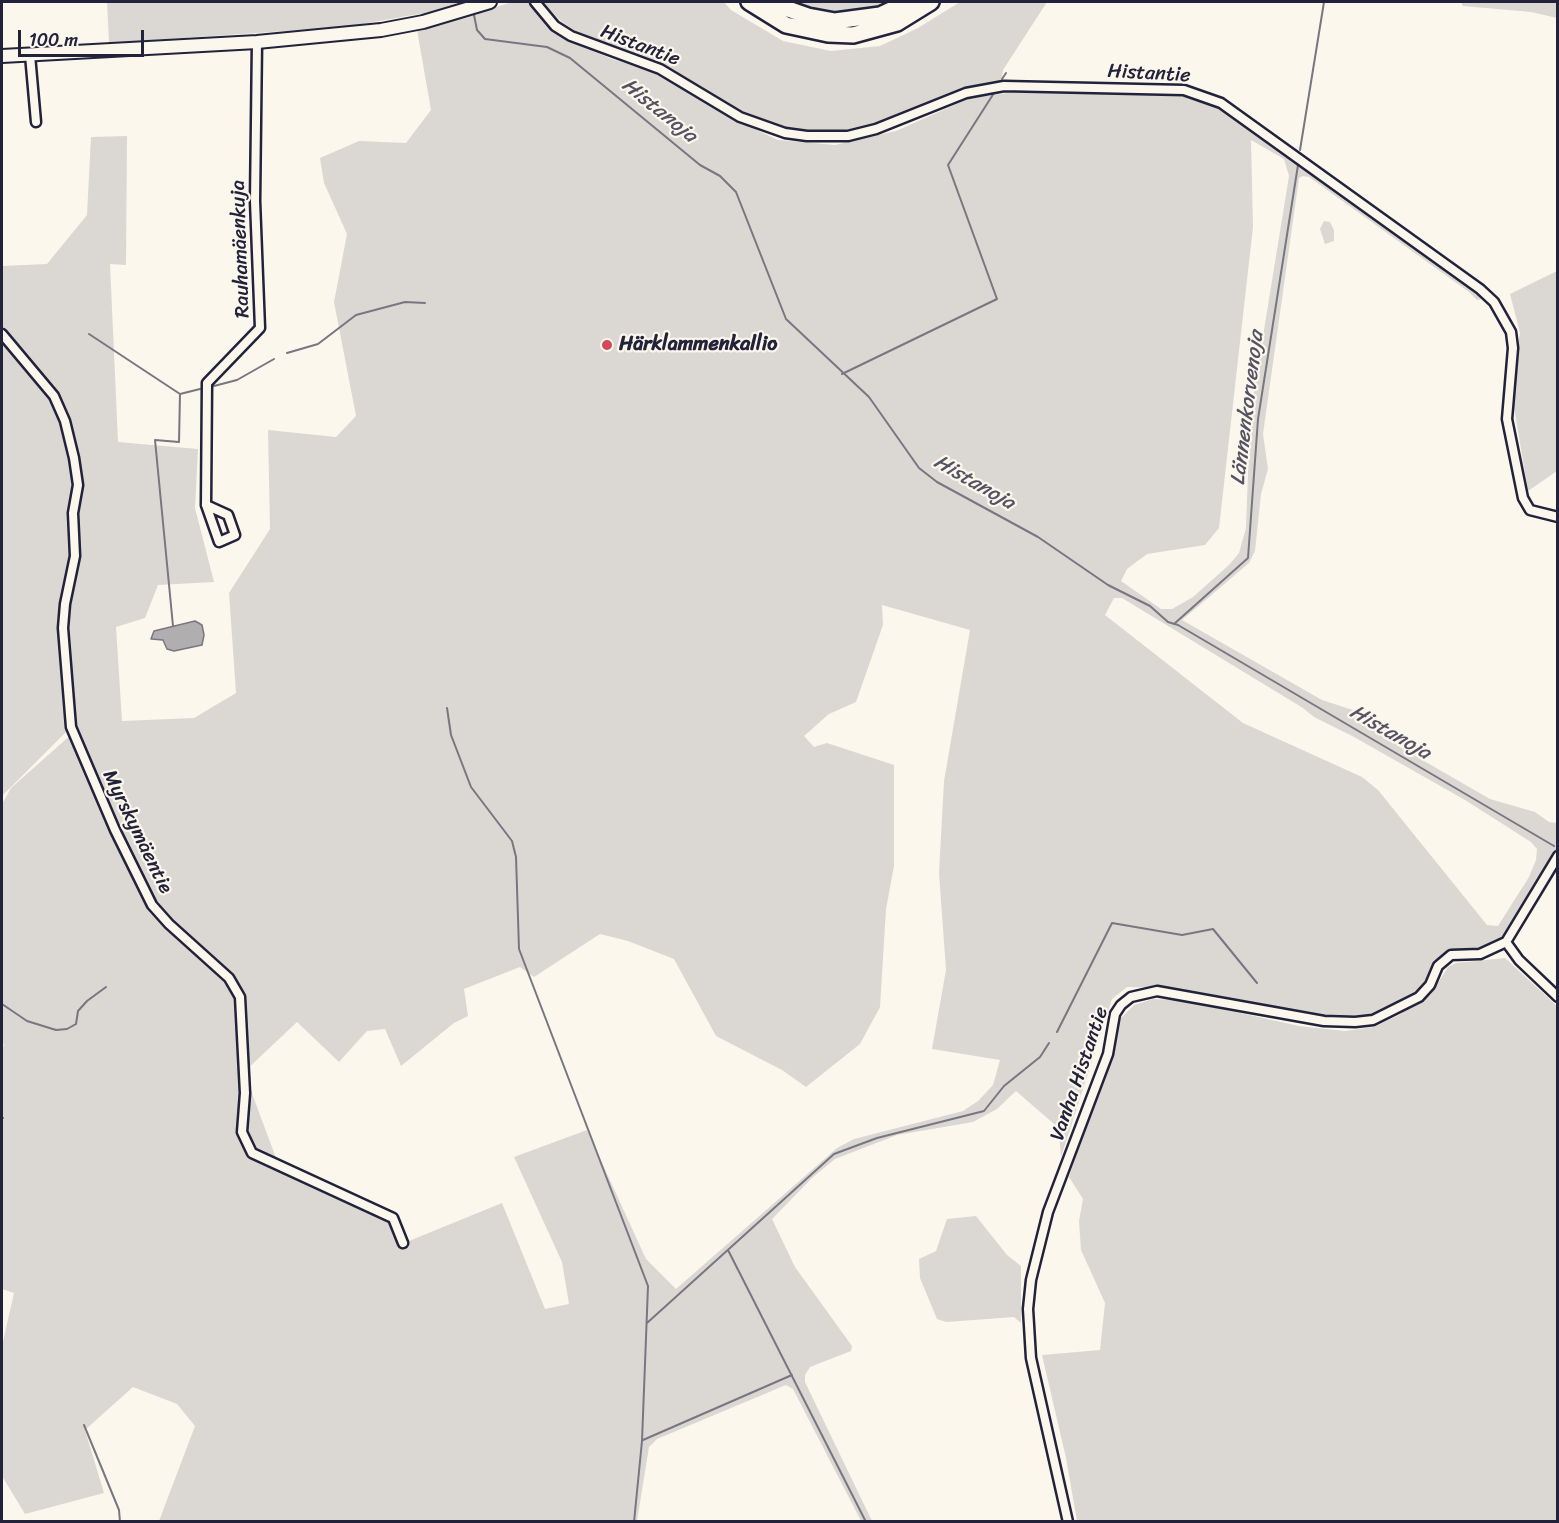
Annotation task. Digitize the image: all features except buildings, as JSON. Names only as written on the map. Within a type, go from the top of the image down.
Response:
[{"type":"highway","points":[[749,2],[786,24],[828,34],[854,35],[897,23],[931,2]]},
{"type":"highway","points":[[768,2],[808,16],[835,21],[880,15],[908,2]]},
{"type":"main road","points":[[2,56],[257,42],[381,30],[423,22],[490,2]]},
{"type":"street","name":"Histantie","points":[[534,2],[555,26],[585,43],[673,75],[725,109],[761,126],[807,136],[848,135],[876,129],[966,93],[1004,86],[1184,90],[1221,103],[1480,289],[1494,302],[1511,332],[1513,348],[1507,419],[1523,498],[1530,510],[1557,517]]},
{"type":"street","name":"Rauhamäenkuja","points":[[206,506],[207,383],[260,328],[255,201],[257,42]]},
{"type":"street","points":[[30,55],[36,122]]},
{"type":"street","name":"Myrskymäentie","points":[[2,334],[54,396],[65,421],[74,458],[78,485],[73,513],[75,556],[65,604],[63,628],[70,727],[115,831],[152,905],[169,924],[229,978],[240,997],[244,1072],[242,1132],[252,1154],[393,1218],[403,1243]]},
{"type":"street","points":[[1557,856],[1506,942],[1519,960],[1557,997]]},
{"type":"street","name":"Vanha Histantie","points":[[1068,1521],[1032,1358],[1028,1319],[1031,1280],[1048,1212],[1108,1054],[1115,1014],[1121,1005],[1131,997],[1157,991],[1324,1021],[1373,1020],[1419,997],[1430,985],[1443,960],[1451,955],[1480,954],[1506,942]]},
{"type":"shaded area","points":[[107,2],[472,2],[453,8],[345,27],[109,43]]},
{"type":"shaded area","points":[[513,2],[527,2],[556,33],[609,58],[666,76],[723,114],[778,140],[835,145],[896,131],[970,98],[1030,90],[1189,95],[1219,106],[1486,298],[1477,300],[1309,177],[1299,178],[1263,434],[1268,469],[1261,494],[1255,551],[1249,563],[1182,620],[1322,700],[1359,712],[1398,746],[1490,799],[1535,812],[1549,822],[1557,823],[1557,850],[1506,934],[1480,949],[1448,952],[1433,961],[1425,986],[1402,1005],[1358,1019],[1282,1012],[1172,988],[1127,987],[1112,999],[1061,1157],[1059,1133],[1054,1124],[1016,1091],[997,1109],[973,1122],[897,1135],[835,1159],[812,1178],[772,1219],[795,1267],[852,1346],[851,1351],[810,1367],[805,1375],[805,1382],[872,1521],[861,1521],[793,1389],[786,1385],[657,1439],[649,1447],[637,1521],[159,1521],[195,1426],[177,1404],[133,1387],[85,1430],[104,1493],[25,1514],[2,1476],[2,1346],[14,1293],[2,1289],[2,1051],[4,1044],[2,1043],[2,804],[11,788],[73,733],[70,728],[2,796],[2,266],[47,264],[87,215],[91,137],[127,136],[126,265],[110,264],[118,442],[198,449],[195,508],[214,582],[158,585],[145,618],[116,627],[122,721],[194,718],[236,693],[229,593],[270,529],[268,430],[336,437],[356,416],[334,302],[347,234],[324,183],[320,158],[359,141],[406,143],[431,110],[417,30]],"holes":[[[1251,140],[1284,159],[1289,176],[1250,416],[1246,528],[1239,553],[1229,565],[1193,597],[1172,609],[1161,609],[1121,581],[1127,569],[1147,554],[1205,545],[1219,528],[1253,227]],[[1114,598],[1122,598],[1303,708],[1314,717],[1465,800],[1531,842],[1537,849],[1536,860],[1529,877],[1498,926],[1487,925],[1378,790],[1362,777],[1243,723],[1105,615]],[[882,605],[970,630],[944,781],[939,873],[946,970],[932,1049],[1000,1060],[993,1085],[978,1101],[963,1111],[854,1139],[837,1148],[676,1289],[646,1259],[587,1130],[514,1157],[562,1262],[569,1304],[545,1309],[502,1203],[404,1243],[393,1218],[279,1166],[244,1072],[297,1022],[339,1062],[367,1031],[385,1029],[401,1066],[454,1023],[468,1016],[464,989],[520,967],[534,977],[600,934],[628,941],[674,959],[716,1036],[782,1070],[806,1087],[860,1044],[880,1007],[886,909],[894,866],[894,765],[827,743],[814,747],[804,736],[829,714],[856,702],[883,625]]]},
{"type":"shaded area","points":[[724,2],[731,10],[783,41],[831,51],[880,46],[918,28],[960,2],[1047,2],[1003,70],[1001,81],[981,84],[882,122],[848,131],[808,131],[782,128],[761,121],[731,106],[670,68],[588,39],[562,22],[543,3]]},
{"type":"shaded area","points":[[779,2],[901,2],[887,9],[838,18]]},
{"type":"shaded area","points":[[1461,2],[1557,2],[1557,18],[1531,12],[1463,6]]},
{"type":"shaded area","points":[[1324,221],[1330,222],[1334,230],[1334,241],[1325,244],[1320,229]]},
{"type":"shaded area","points":[[1557,271],[1557,471],[1528,491],[1511,389],[1520,333],[1510,294]]},
{"type":"shaded area","points":[[195,621],[202,625],[204,635],[202,645],[174,651],[167,649],[163,640],[151,639],[154,631]]},
{"type":"shaded area","points":[[1505,958],[1557,1006],[1557,1521],[1077,1521],[1066,1458],[1042,1355],[1100,1350],[1105,1303],[1081,1250],[1079,1221],[1083,1199],[1069,1177],[1121,1018],[1134,1005],[1153,999],[1182,1000],[1299,1026],[1345,1031],[1374,1027],[1399,1015],[1431,994],[1448,967],[1456,963]]},
{"type":"shaded area","points":[[976,1216],[1007,1255],[1021,1266],[1021,1323],[1014,1317],[946,1322],[937,1319],[920,1278],[919,1259],[936,1251],[947,1219]]},
{"type":"waterway","name":"Lännenkorvenoja","points":[[1300,150],[1324,2]]},
{"type":"waterway","name":"Histanoja","points":[[474,15],[477,30],[485,39],[547,47],[570,58],[700,165],[720,176],[736,192],[786,319],[869,397],[919,468],[937,482],[1038,537],[1108,585],[1150,606],[1168,622],[1178,625],[1554,846]]},
{"type":"waterway","points":[[1002,79],[1006,73]]},
{"type":"waterway","points":[[842,374],[997,299],[948,165],[994,93]]},
{"type":"waterway","name":"Lännenkorvenoja","points":[[1174,624],[1248,558],[1258,419],[1298,165]]},
{"type":"waterway","points":[[287,353],[318,344],[356,315],[405,302],[425,303]]},
{"type":"waterway","points":[[89,334],[180,394]]},
{"type":"waterway","points":[[214,386],[237,380],[274,359]]},
{"type":"waterway","points":[[173,626],[155,440],[179,442],[180,394],[200,389]]},
{"type":"waterway","points":[[447,708],[451,735],[471,787],[512,841],[516,857],[519,949],[648,1286],[642,1441],[634,1522]]},
{"type":"waterway","points":[[1057,1032],[1112,923],[1182,935],[1213,929],[1257,983]]},
{"type":"waterway","points":[[2,1004],[27,1021],[56,1030],[67,1029],[76,1024],[78,1011],[87,1001],[106,987]]},
{"type":"waterway","points":[[647,1323],[834,1154],[877,1138],[984,1111],[1004,1086],[1040,1057],[1049,1043]]},
{"type":"waterway","points":[[728,1250],[866,1522]]},
{"type":"waterway","points":[[643,1440],[792,1375]]},
{"type":"waterway","points":[[84,1425],[119,1510],[120,1522]]},
{"type":"place","name":"Härklammenkallio","points":[[607,345]]}]
